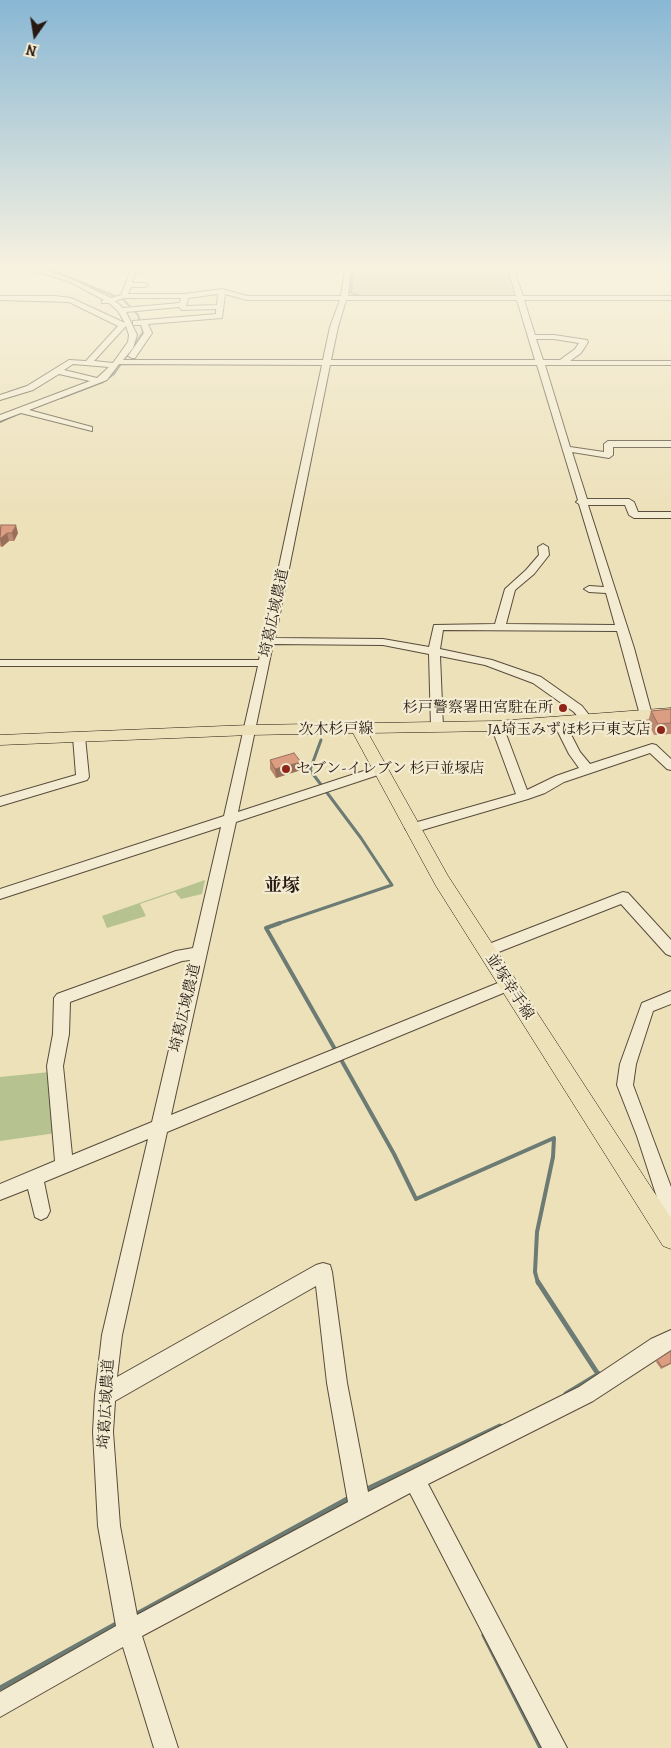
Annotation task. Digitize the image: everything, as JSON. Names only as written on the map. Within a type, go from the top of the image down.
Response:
[{"type":"main road","name":"次木杉戸線","points":[[0,740],[250,730],[359,730],[497,726],[671,713]]},
{"type":"main road","name":"並塚幸手線","points":[[359,730],[442,882],[671,1238]]},
{"type":"street","points":[[89,362],[100,351]]},
{"type":"street","points":[[0,418],[105,380],[126,351]]},
{"type":"street","points":[[19,411],[98,387],[128,362],[136,351]]},
{"type":"street","name":"埼葛広域農道","points":[[166,1748],[128,1631],[117,1576],[109,1526],[103,1432],[104,1395],[112,1334],[265,663],[330,351]]},
{"type":"street","points":[[535,351],[646,715]]},
{"type":"street","points":[[562,363],[578,351]]},
{"type":"street","points":[[0,398],[30,388],[72,362],[117,364],[128,362],[671,363]]},
{"type":"street","points":[[57,371],[105,380]]},
{"type":"street","points":[[0,404],[19,411],[89,429]]},
{"type":"street","points":[[566,450],[609,455],[608,444],[671,444]]},
{"type":"street","points":[[582,502],[629,502],[634,515],[671,515]]},
{"type":"street","points":[[500,627],[510,589],[530,572],[544,555],[543,547]]},
{"type":"street","points":[[589,589],[609,590]]},
{"type":"street","points":[[437,727],[434,651],[438,627],[621,628]]},
{"type":"street","points":[[269,642],[383,642],[488,662],[537,680],[578,709],[587,720]]},
{"type":"street","points":[[0,663],[265,663]]},
{"type":"street","points":[[559,722],[575,754],[587,769]]},
{"type":"street","points":[[497,726],[523,796]]},
{"type":"street","points":[[0,802],[83,777],[79,737]]},
{"type":"street","points":[[412,828],[523,796],[587,769],[652,748],[671,766]]},
{"type":"street","points":[[0,894],[380,770]]},
{"type":"street","points":[[486,951],[623,897],[671,950]]},
{"type":"street","points":[[64,1166],[55,1066],[61,1034],[62,998],[181,955],[199,953]]},
{"type":"street","points":[[0,1192],[508,985]]},
{"type":"street","points":[[671,997],[647,1007],[628,1064],[625,1085],[645,1136],[671,1213]]},
{"type":"street","points":[[34,1178],[41,1211]]},
{"type":"street","points":[[104,1395],[323,1272],[337,1383],[360,1507]]},
{"type":"street","points":[[0,1705],[128,1631],[360,1507],[506,1432],[586,1394],[658,1346],[671,1340]]},
{"type":"street","points":[[415,1480],[555,1748]]},
{"type":"green space","points":[[205,880],[202,894],[181,899],[175,892],[140,904],[146,916],[107,928],[102,916]]},
{"type":"green space","points":[[50,1072],[56,1133],[0,1141],[0,1077]]},
{"type":"building","points":[[1,525],[16,525],[12,533],[7,533],[0,539]]},
{"type":"building","points":[[671,709],[671,723],[658,724],[651,711]]},
{"type":"building","points":[[294,753],[301,762],[275,769],[270,760]]},
{"type":"building","points":[[671,1351],[671,1363],[662,1367],[657,1360]]},
{"type":"waterway","points":[[61,398],[103,382],[114,374],[130,351]]},
{"type":"waterway","points":[[0,422],[15,415]]},
{"type":"waterway","points":[[277,924],[392,885],[361,838],[310,770],[321,740]]},
{"type":"waterway","points":[[280,923],[266,928],[336,1051]]},
{"type":"waterway","points":[[339,1056],[394,1154],[416,1199],[554,1138],[553,1157],[537,1232],[535,1272],[538,1283]]},
{"type":"waterway","points":[[538,1282],[598,1374]]},
{"type":"waterway","points":[[566,1394],[599,1374]]},
{"type":"waterway","points":[[365,1490],[500,1426]]},
{"type":"waterway","points":[[135,1615],[351,1497]]},
{"type":"waterway","points":[[0,1688],[118,1623]]},
{"type":"waterway","points":[[484,1635],[541,1748]]},
{"type":"place","name":"杉戸警察署田宮駐在所","points":[[563,708]]},
{"type":"place","name":"JA埼玉みずほ杉戸東支店","points":[[661,730]]},
{"type":"place","name":"セブン-イレブン 杉戸並塚店","points":[[286,769]]},
{"type":"district","name":"並塚","points":[[282,887]]}]
